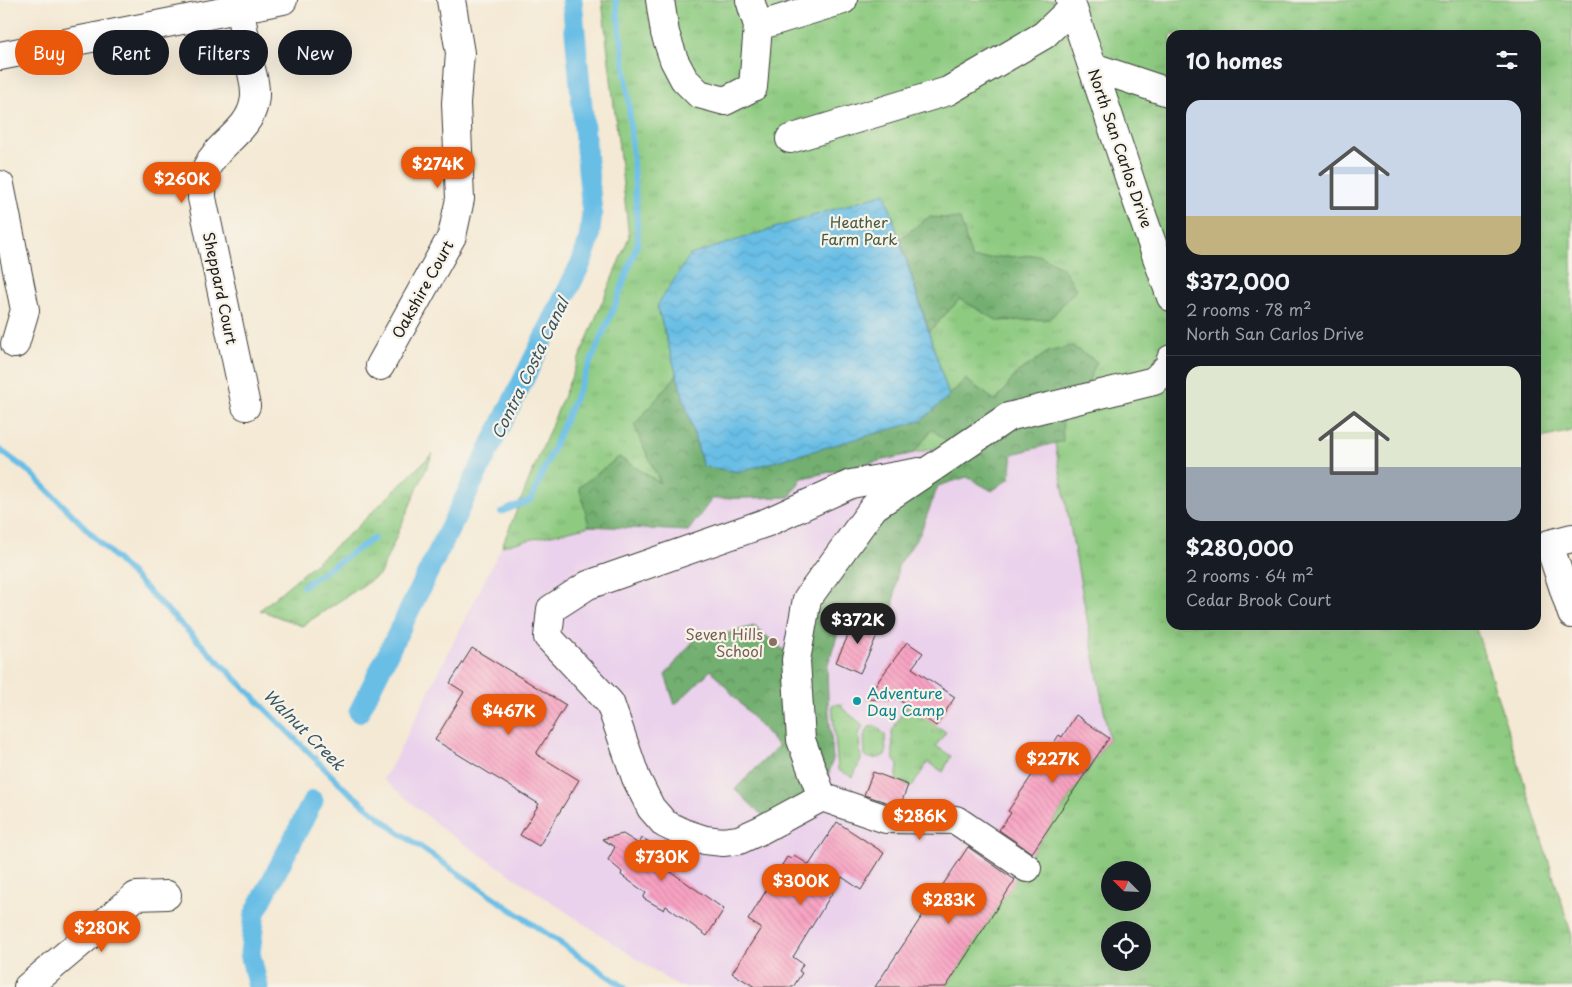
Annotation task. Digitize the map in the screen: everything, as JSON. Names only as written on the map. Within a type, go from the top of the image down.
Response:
[{"type":"street","points":[[0,56],[239,4],[283,0]]},
{"type":"street","name":"Oakshire Court","points":[[380,366],[452,236],[460,199],[456,103],[460,53],[452,0]]},
{"type":"street","points":[[660,0],[666,33],[674,60],[684,79],[699,94],[726,101],[754,87],[758,26],[750,0]]},
{"type":"street","points":[[758,26],[843,0]]},
{"type":"street","name":"Sheppard Court","points":[[239,4],[255,102],[244,123],[212,158],[206,168],[202,181],[202,198],[246,406]]},
{"type":"street","points":[[790,139],[948,91],[1044,35],[1071,4]]},
{"type":"street","name":"North San Carlos Drive","points":[[1071,4],[1136,198],[1166,278]]},
{"type":"street","points":[[1093,67],[1166,91]]},
{"type":"street","points":[[0,184],[25,310],[15,344]]},
{"type":"street","points":[[822,797],[801,740],[796,660],[808,599],[874,507],[1008,418],[1154,381],[1166,369]]},
{"type":"street","points":[[929,470],[851,484],[768,522],[588,585],[551,608],[548,637],[610,704],[636,778],[651,808],[665,824],[705,840],[724,842],[739,840],[822,797],[886,819],[956,820],[1028,868]]},
{"type":"street","points":[[1561,541],[1572,614]]},
{"type":"street","points":[[28,987],[136,896],[167,895]]},
{"type":"shaded area","name":"Seven Hills School","points":[[1052,422],[1109,738],[946,987],[679,987],[445,831],[383,779],[390,769],[502,546]]},
{"type":"green space","name":"Heather Farm Park","points":[[602,0],[1572,0],[1572,431],[1541,438],[1541,30],[1166,30],[1166,630],[1477,630],[1572,936],[1572,987],[946,987],[1109,738],[1051,422],[502,546],[629,237]]},
{"type":"green space","points":[[929,217],[960,219],[972,259],[1039,255],[1063,268],[1076,289],[1050,319],[998,321],[960,299],[929,332],[900,239]]},
{"type":"green space","points":[[1072,346],[1097,362],[1087,384],[1062,404],[1063,441],[1013,454],[1010,478],[992,491],[967,477],[938,486],[920,534],[898,566],[892,619],[885,615],[847,612],[842,621],[827,667],[833,759],[822,797],[771,824],[735,789],[778,746],[711,670],[675,705],[665,675],[700,633],[724,634],[754,626],[795,659],[807,599],[874,507],[957,451],[932,429],[914,453],[802,478],[790,497],[712,499],[688,531],[589,526],[579,487],[619,457],[660,483],[634,425],[677,375],[703,466],[949,396],[965,379],[996,401],[1017,373],[1048,352]]},
{"type":"green space","points":[[433,453],[380,574],[302,626],[260,610],[354,530]]},
{"type":"green space","points":[[841,704],[843,709],[863,725],[859,735],[861,760],[853,777],[838,770],[832,705]]},
{"type":"green space","points":[[906,706],[946,732],[936,746],[951,756],[943,772],[928,762],[912,787],[896,781],[898,765],[893,756],[892,731]]},
{"type":"green space","points":[[877,726],[885,735],[886,754],[879,758],[870,758],[865,756],[864,736],[869,727]]},
{"type":"water","points":[[885,193],[949,396],[921,421],[737,472],[703,466],[657,306],[690,255]]},
{"type":"building","points":[[857,616],[881,627],[860,673],[836,662]]},
{"type":"building","points":[[907,642],[923,653],[912,668],[955,697],[936,726],[895,697],[893,700],[865,699]]},
{"type":"building","points":[[472,648],[566,705],[536,754],[579,780],[539,846],[520,835],[539,804],[435,740],[464,692],[450,683]]},
{"type":"building","points":[[1076,715],[1109,738],[1032,853],[999,830],[1011,813],[1008,811],[1059,735],[1062,737]]},
{"type":"building","points":[[873,772],[908,785],[901,804],[889,803],[864,795]]},
{"type":"building","points":[[837,822],[884,853],[861,890],[842,877],[793,957],[803,964],[799,971],[802,973],[793,987],[755,987],[732,973],[761,928],[748,920],[787,857],[791,859],[794,855],[809,865]]},
{"type":"building","points":[[623,834],[639,844],[642,838],[669,853],[671,872],[724,909],[707,936],[666,906],[664,910],[643,898],[646,893],[621,875],[622,872],[608,860],[615,847],[602,839]]},
{"type":"building","points":[[968,847],[1015,880],[946,987],[875,987]]},
{"type":"waterway","name":"Contra Costa Canal","points":[[359,712],[582,261],[589,240],[592,212],[572,0]]},
{"type":"waterway","points":[[501,512],[531,500],[616,303],[638,242],[628,93],[616,0]]},
{"type":"waterway","name":"Walnut Creek","points":[[0,450],[31,473],[344,788],[394,829],[624,987]]},
{"type":"waterway","points":[[303,586],[374,538]]},
{"type":"waterway","name":"Contra Costa Canal","points":[[258,987],[250,953],[255,913],[313,801]]},
{"type":"place","name":"Seven Hills School","points":[[773,642]]},
{"type":"place","name":"Adventure Day Camp","points":[[857,701]]}]
